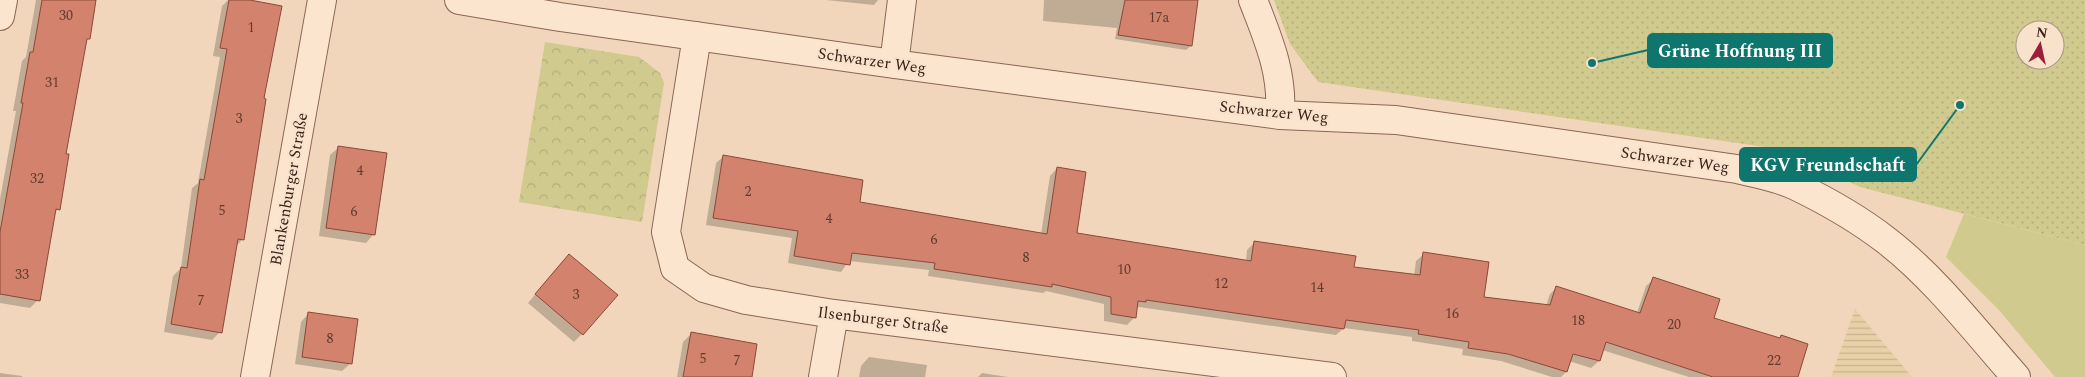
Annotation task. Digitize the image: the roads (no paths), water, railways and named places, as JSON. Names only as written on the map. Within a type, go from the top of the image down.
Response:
[{"type":"street","points":[[0,16],[3,0]]},
{"type":"street","name":"Blankenburger Straße","points":[[255,377],[322,0]]},
{"type":"street","name":"Schwarzer Weg","points":[[459,0],[562,9],[697,36],[1280,115],[1396,120],[1728,168],[1772,177],[1801,189],[1853,218],[1888,242],[1935,286],[2016,377]]},
{"type":"street","points":[[894,64],[902,0]]},
{"type":"street","points":[[1253,0],[1278,67],[1282,92],[1280,115]]},
{"type":"street","name":"Ilsenburger Straße","points":[[697,36],[674,168],[666,232],[675,268],[704,288],[746,300],[834,314],[1332,377]]},
{"type":"street","points":[[823,377],[834,314]]},
{"type":"place","name":"Grüne Hoffnung III","points":[[1592,63]]},
{"type":"place","name":"KGV Freundschaft","points":[[1960,105]]}]
